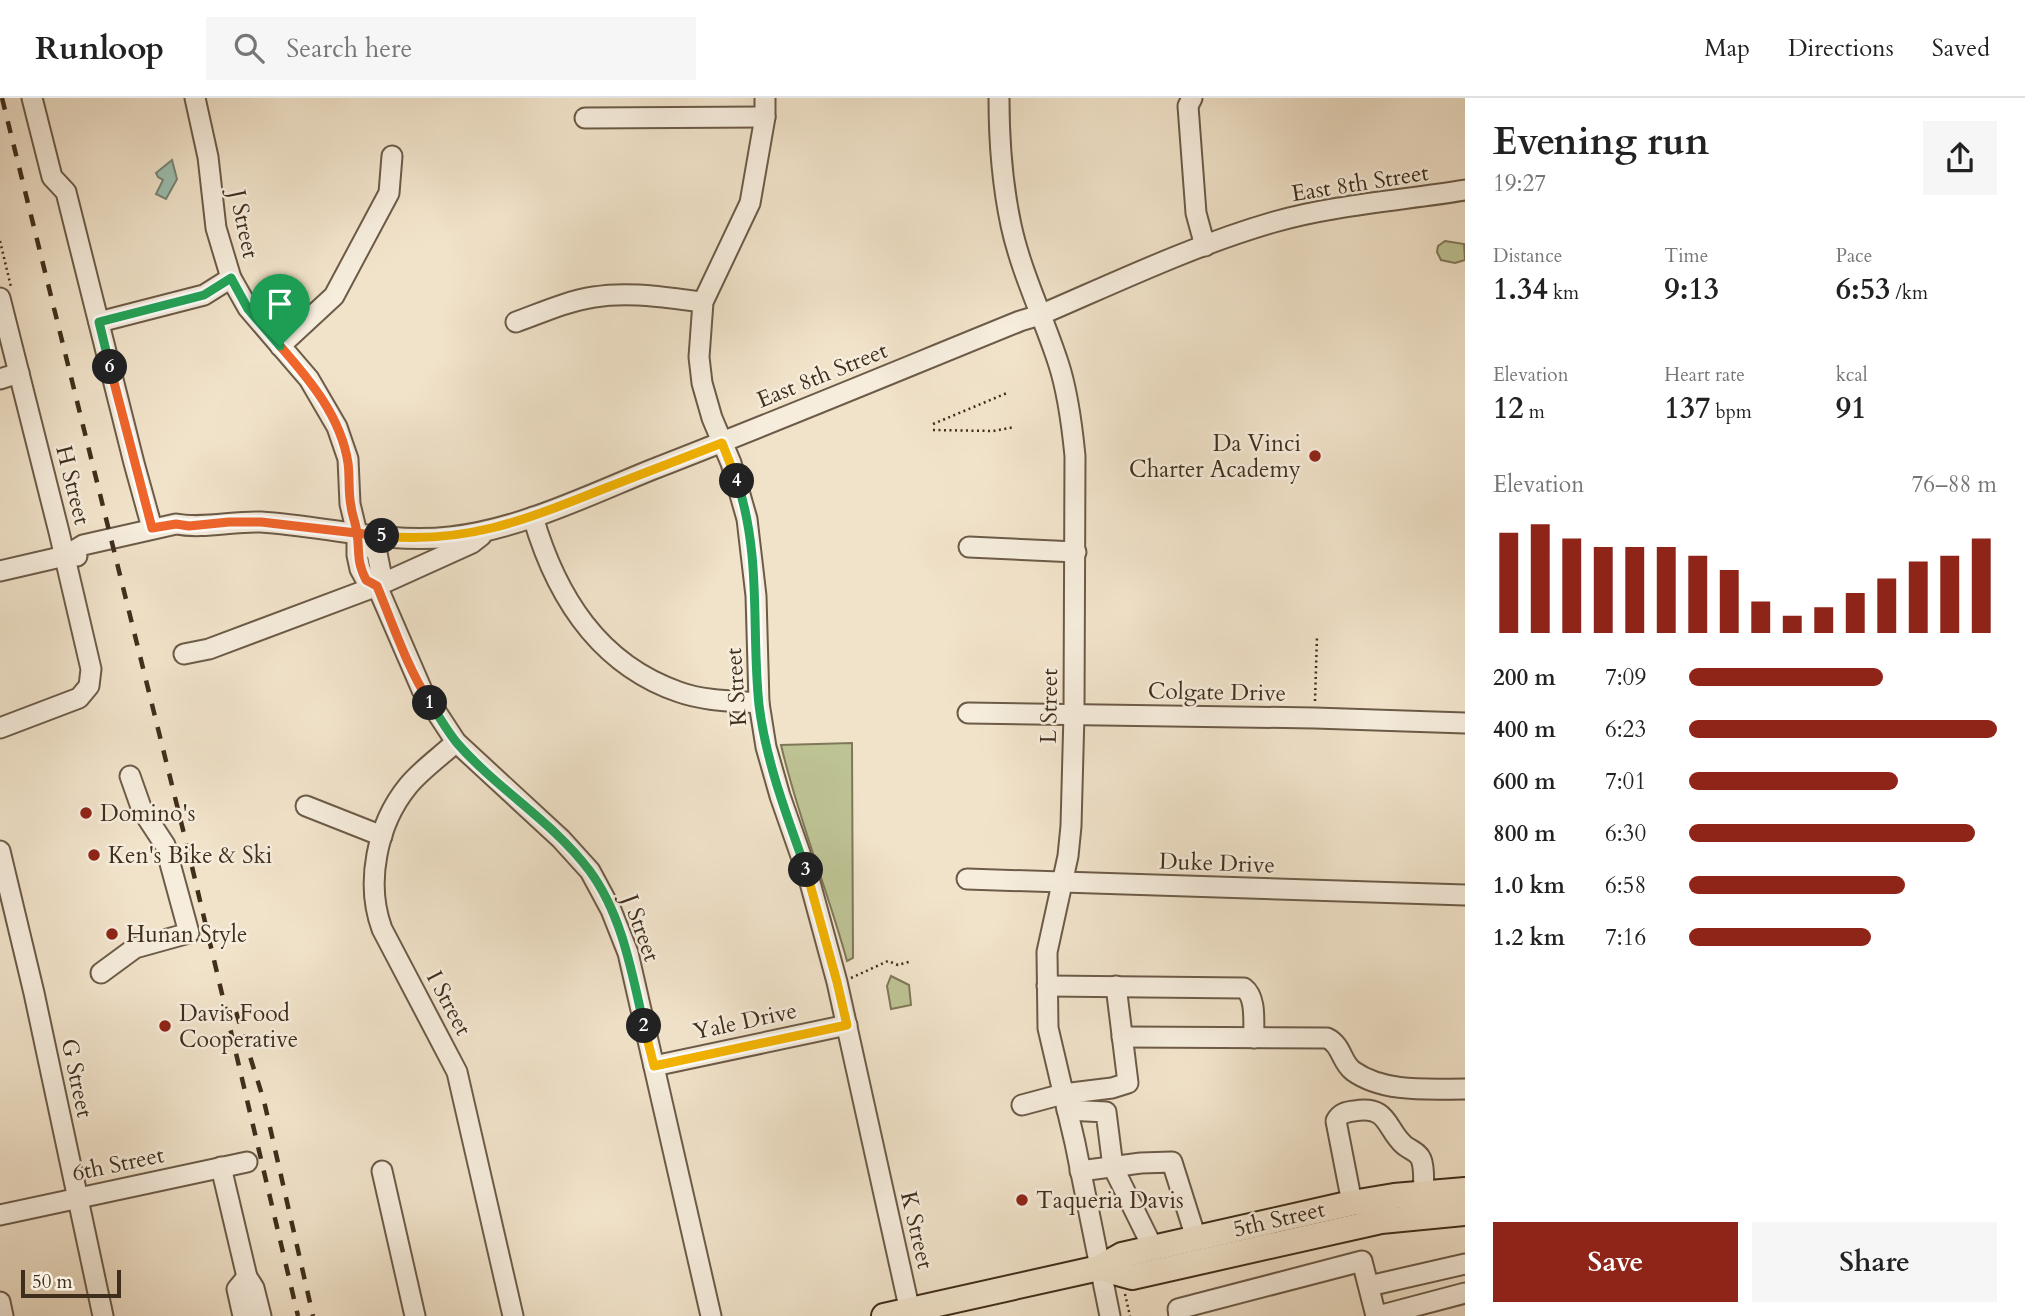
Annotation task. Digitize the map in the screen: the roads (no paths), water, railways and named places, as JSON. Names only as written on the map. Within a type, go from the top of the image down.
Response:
[{"type":"main road","name":"5th Street","points":[[884,1316],[911,1313],[1099,1268],[1122,1255],[1352,1203],[1424,1192],[1465,1190]]},
{"type":"main road","name":"5th Street","points":[[1099,1268],[1132,1277],[1381,1221],[1465,1213]]},
{"type":"street","points":[[32,98],[52,177],[66,192],[152,528]]},
{"type":"street","name":"J Street","points":[[195,98],[208,157],[216,228],[231,278],[248,309],[309,379],[337,426],[348,459],[350,504],[357,533],[377,553],[381,573],[377,586],[422,690],[456,742],[561,839],[590,871],[611,910],[628,953],[711,1316]]},
{"type":"street","name":"L Street","points":[[999,98],[1002,178],[1012,228],[1059,364],[1071,416],[1075,456],[1074,714],[1070,825],[1068,856],[1047,952],[1048,1028],[1110,1316]]},
{"type":"street","points":[[1192,98],[1188,106],[1196,212],[1205,246]]},
{"type":"street","points":[[584,118],[765,108]]},
{"type":"street","name":"K Street","points":[[765,108],[750,203],[703,302],[699,357],[702,383],[712,418],[741,494],[752,551],[759,703],[766,747],[809,879],[837,982],[911,1313]]},
{"type":"street","points":[[280,346],[334,296],[389,193],[392,156]]},
{"type":"street","name":"East 8th Street","points":[[65,556],[83,545],[176,524],[189,526],[261,522],[415,539],[488,531],[533,517],[722,443],[1205,246],[1276,221],[1465,190]]},
{"type":"street","points":[[99,322],[204,295],[231,278]]},
{"type":"street","points":[[516,322],[564,304],[595,297],[638,295],[703,302]]},
{"type":"street","name":"H Street","points":[[0,298],[91,668],[89,686],[79,698],[0,728]]},
{"type":"street","points":[[0,379],[19,373]]},
{"type":"street","points":[[533,517],[564,596],[590,632],[618,660],[680,692],[720,701],[759,703]]},
{"type":"street","name":"East 8th Street","points":[[0,571],[65,556],[87,557],[114,551],[180,534],[189,526]]},
{"type":"street","points":[[184,654],[209,649],[377,586],[472,542],[488,531]]},
{"type":"street","points":[[969,547],[1076,552]]},
{"type":"street","name":"Colgate Drive","points":[[968,713],[1465,723]]},
{"type":"street","name":"I Street","points":[[456,742],[409,785],[390,813],[382,836],[373,881],[375,911],[457,1072],[513,1316]]},
{"type":"street","points":[[101,972],[135,947],[189,933],[165,845],[142,810],[130,776]]},
{"type":"street","points":[[306,806],[382,836]]},
{"type":"street","name":"G Street","points":[[0,853],[34,993],[103,1316]]},
{"type":"street","name":"Duke Drive","points":[[967,878],[1465,895]]},
{"type":"street","points":[[1047,986],[1244,988],[1250,992],[1252,1000],[1254,1038]]},
{"type":"street","points":[[1023,1105],[1065,1102],[1128,1083],[1115,986]]},
{"type":"street","name":"Yale Drive","points":[[654,1066],[847,1025]]},
{"type":"street","points":[[1122,1037],[1327,1038],[1335,1042],[1351,1070],[1373,1082],[1389,1087],[1465,1089]]},
{"type":"street","points":[[1065,1102],[1107,1112],[1113,1167],[1153,1248]]},
{"type":"street","points":[[1352,1203],[1336,1121],[1338,1116],[1356,1110],[1369,1110],[1388,1120],[1406,1147],[1419,1155],[1422,1160],[1424,1192]]},
{"type":"street","name":"6th Street","points":[[0,1215],[247,1162]]},
{"type":"street","points":[[1080,1171],[1172,1162],[1196,1238]]},
{"type":"street","points":[[221,1167],[247,1277],[254,1288],[261,1316]]},
{"type":"street","points":[[382,1171],[415,1316]]},
{"type":"street","points":[[1179,1316],[1178,1309],[1362,1261],[1377,1316],[1465,1293]]},
{"type":"street","points":[[1369,1286],[1465,1264]]},
{"type":"street","points":[[243,1316],[237,1289],[247,1277]]},
{"type":"street","points":[[0,1302],[3,1316]]},
{"type":"railway","points":[[2,98],[189,854],[298,1316]]},
{"type":"railway","points":[[236,1012],[264,1101],[313,1316]]},
{"type":"place","name":"Da Vinci Charter Academy","points":[[1315,456]]},
{"type":"place","name":"Domino's","points":[[86,813]]},
{"type":"place","name":"Ken's Bike & Ski","points":[[94,855]]},
{"type":"place","name":"Hunan Style","points":[[112,934]]},
{"type":"place","name":"Davis Food Cooperative","points":[[165,1026]]},
{"type":"place","name":"Taqueria Davis","points":[[1022,1200]]}]
